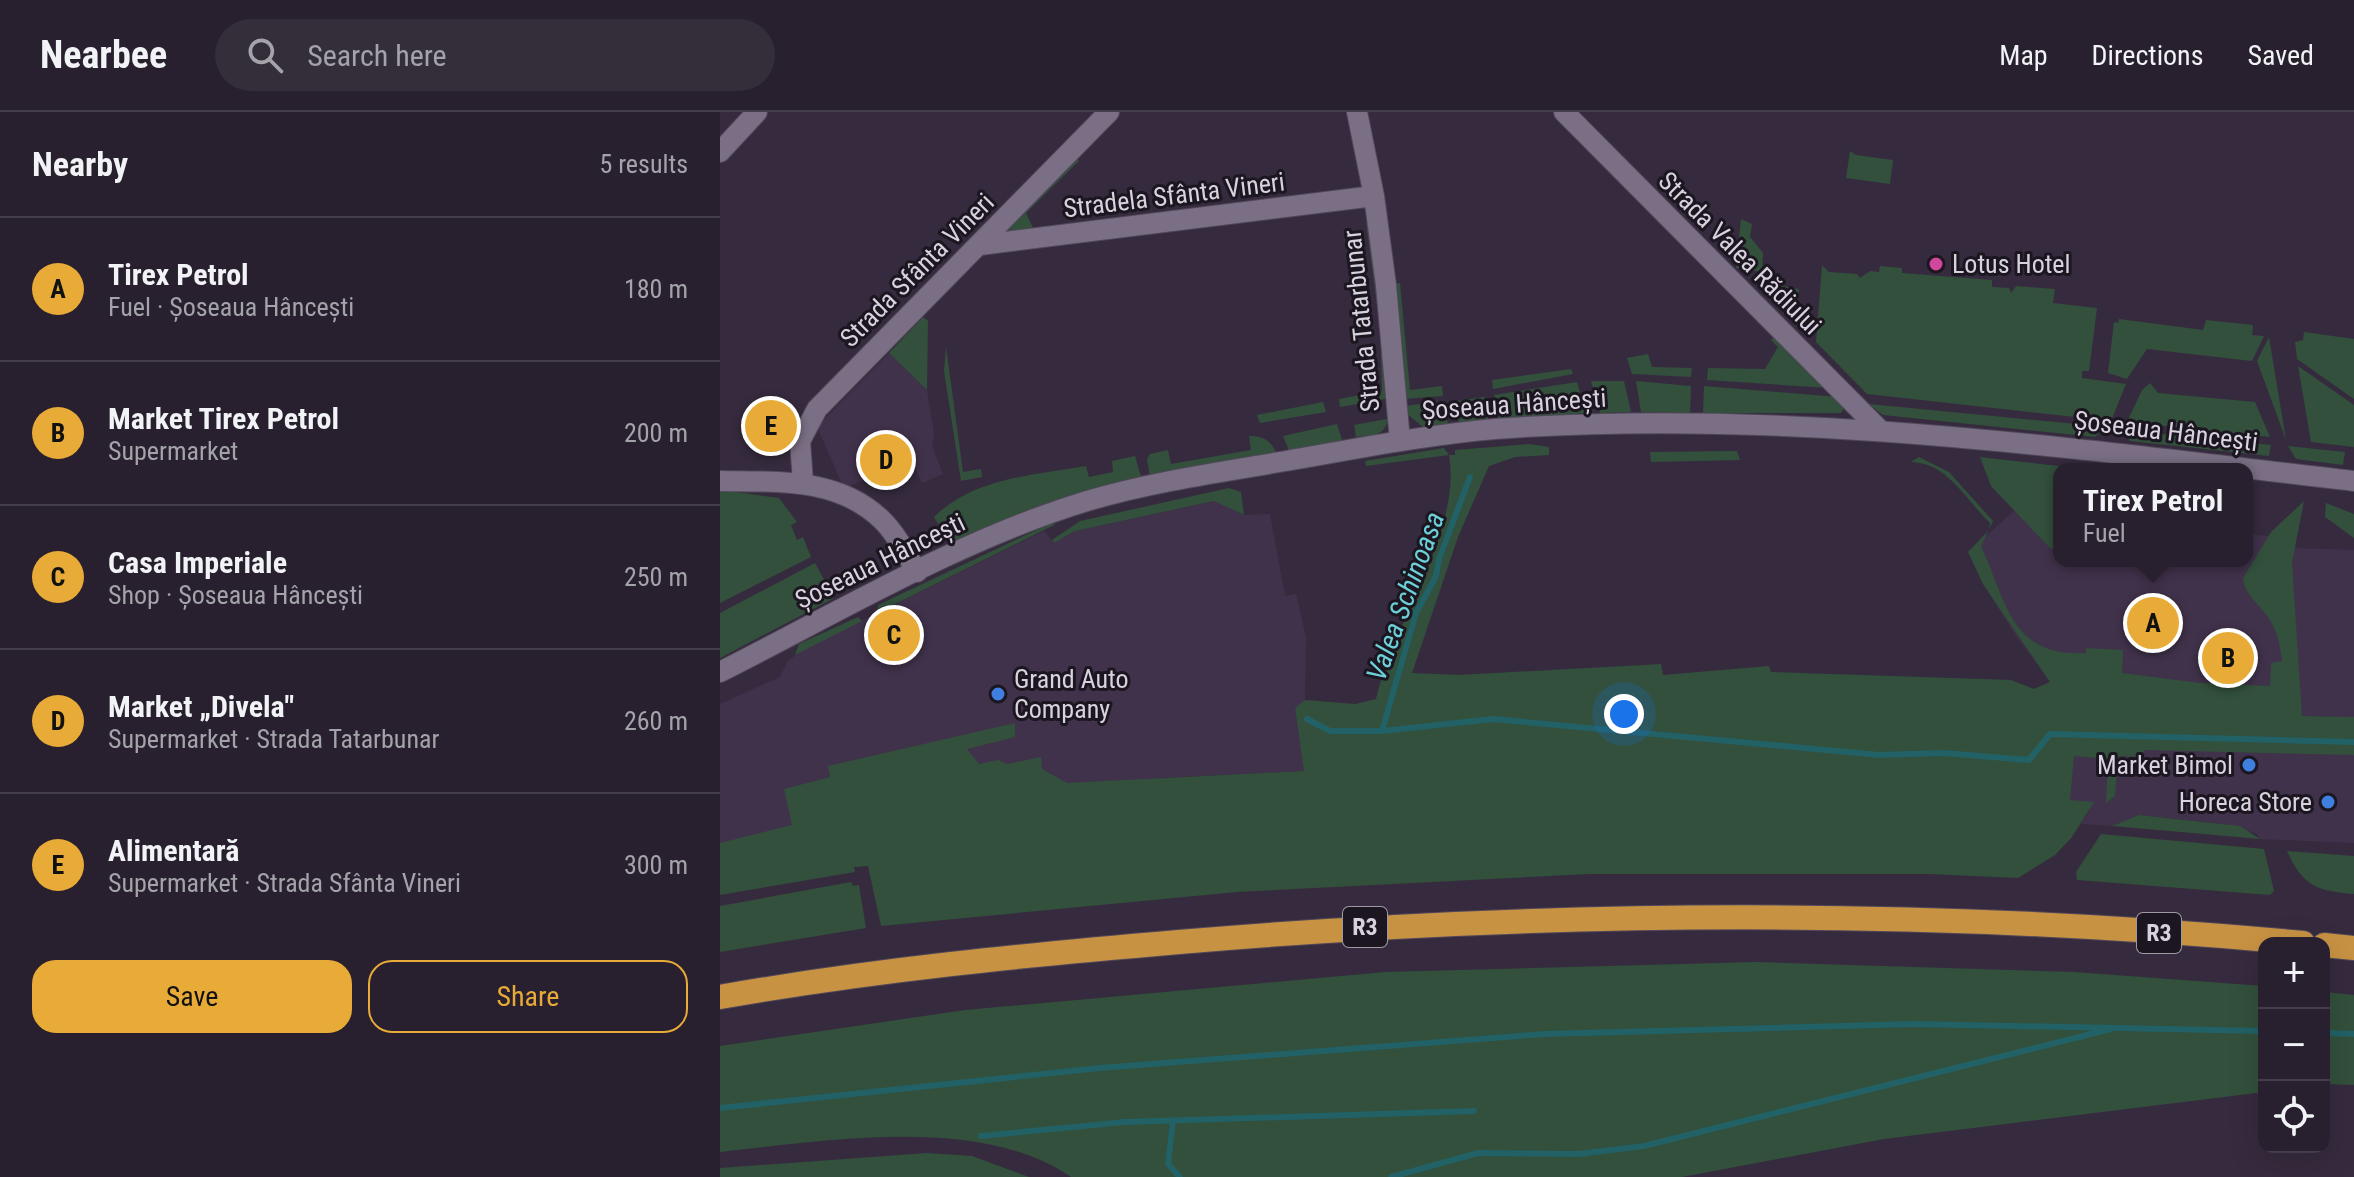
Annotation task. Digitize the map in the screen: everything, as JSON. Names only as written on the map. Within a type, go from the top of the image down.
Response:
[{"type":"highway","name":"R3","points":[[720,997],[872,973],[1114,948],[1471,922],[1766,916],[1891,918],[2258,940]]},
{"type":"highway","points":[[2330,946],[2354,948]]},
{"type":"street","points":[[720,152],[757,112]]},
{"type":"street","name":"Strada Sfânta Vineri","points":[[803,482],[800,441],[817,409],[1109,112]]},
{"type":"street","points":[[1357,112],[1374,196]]},
{"type":"street","name":"Strada Valea Rădiului","points":[[1564,112],[1880,430]]},
{"type":"street","name":"Stradela Sfânta Vineri","points":[[980,245],[1374,196]]},
{"type":"street","name":"Strada Tatarbunar","points":[[1374,196],[1386,285],[1400,441]]},
{"type":"street","name":"Șoseaua Hâncești","points":[[720,672],[1004,531],[1089,500],[1400,441],[1552,427],[1783,425],[1880,430],[2208,463]]},
{"type":"street","name":"Șoseaua Hâncești","points":[[2253,469],[2354,481]]},
{"type":"street","points":[[720,481],[803,482],[848,496],[885,523],[917,572]]},
{"type":"shaded area","points":[[889,353],[927,390],[934,434],[932,446],[943,474],[922,483],[912,461],[844,488],[817,427]]},
{"type":"shaded area","points":[[1215,501],[1244,515],[1270,514],[1285,596],[1296,594],[1306,637],[1305,700],[1295,708],[1305,771],[1158,778],[857,867],[720,874],[720,704],[780,677],[788,661],[802,650],[1044,531],[1054,543],[1075,531]]},
{"type":"shaded area","points":[[2014,511],[2053,514],[2053,567],[2253,567],[2253,535],[2295,539],[2295,548],[2354,550],[2354,717],[2302,716],[2301,706],[2050,681],[2016,636],[1983,584],[1968,552]]},
{"type":"shaded area","points":[[2053,741],[2354,755],[2354,843],[2260,839],[2256,833],[2224,824],[2140,815],[2112,826],[2081,824],[2090,809],[2036,804]]},
{"type":"green space","points":[[1850,151],[1856,155],[1893,160],[1890,184],[1846,178]]},
{"type":"green space","points":[[1077,159],[1079,161],[1026,213],[1035,232],[1006,230]]},
{"type":"green space","points":[[1741,219],[1752,224],[1750,237],[1763,253],[1762,272],[1736,268]]},
{"type":"green space","points":[[1366,222],[1371,228],[1384,331],[1385,399],[1340,407],[1339,399],[1382,391],[1380,328]]},
{"type":"green space","points":[[1822,265],[1829,272],[1857,274],[1860,278],[1870,271],[1879,272],[1880,266],[1902,268],[1902,273],[1992,280],[1992,287],[2009,288],[2011,293],[2016,286],[2055,289],[2053,303],[2097,308],[2089,371],[2082,371],[2082,378],[2126,384],[2111,421],[1867,394],[1816,342]]},
{"type":"green space","points":[[1758,281],[1799,289],[1796,312],[1788,316],[1758,285]]},
{"type":"green space","points":[[1400,283],[1410,390],[1442,386],[1443,396],[1403,399],[1393,284]]},
{"type":"green space","points":[[923,317],[928,321],[927,390],[889,353]]},
{"type":"green space","points":[[2119,319],[2203,330],[2206,320],[2253,325],[2252,335],[2264,336],[2252,361],[2147,349],[2127,379],[2108,373],[2114,322],[2118,323]]},
{"type":"green space","points":[[2304,332],[2354,339],[2354,399],[2297,359],[2295,342],[2303,340]]},
{"type":"green space","points":[[1775,336],[1828,388],[1707,380],[1708,368],[1765,369],[1778,347],[1771,340]]},
{"type":"green space","points":[[2269,337],[2286,440],[2257,361]]},
{"type":"green space","points":[[946,347],[963,472],[981,469],[982,477],[961,481],[944,371]]},
{"type":"green space","points":[[1648,354],[1652,367],[1692,368],[1691,377],[1632,374],[1627,358]]},
{"type":"green space","points":[[2298,366],[2354,405],[2354,447],[2311,442]]},
{"type":"green space","points":[[1571,369],[1573,374],[1493,389],[1492,380]]},
{"type":"green space","points":[[1591,381],[1624,381],[1631,412],[1600,413]]},
{"type":"green space","points":[[1636,381],[1691,386],[1690,413],[1641,412]]},
{"type":"green space","points":[[1577,382],[1586,413],[1513,420],[1498,418],[1494,395]]},
{"type":"green space","points":[[2150,383],[2158,393],[2255,402],[2270,437],[2127,422],[2142,390]]},
{"type":"green space","points":[[1704,386],[1838,397],[1844,408],[1841,413],[1703,413]]},
{"type":"green space","points":[[1485,397],[1488,419],[1459,424],[1455,401]]},
{"type":"green space","points":[[1443,401],[1448,424],[1423,427],[1406,413],[1404,406]]},
{"type":"green space","points":[[1323,402],[1326,412],[1260,423],[1257,415]]},
{"type":"green space","points":[[1869,404],[2107,427],[2095,437],[1883,415]]},
{"type":"green space","points":[[1387,419],[1381,432],[1356,437],[1354,425]]},
{"type":"green space","points":[[1337,424],[1342,440],[1290,453],[1283,436]]},
{"type":"green space","points":[[2124,430],[2271,445],[2269,456],[2130,441]]},
{"type":"green space","points":[[1249,436],[1267,440],[1277,455],[1150,477],[1147,459],[1150,454],[1168,450],[1171,464],[1251,450]]},
{"type":"green space","points":[[1529,444],[1549,447],[1549,455],[1515,457],[1489,466],[1458,537],[1412,673],[1459,675],[1661,664],[1663,675],[1769,666],[1771,672],[2011,680],[2034,689],[2050,682],[1983,584],[1968,552],[1988,531],[1981,546],[2006,606],[2026,636],[2041,646],[2061,652],[2086,653],[2086,648],[2123,650],[2122,673],[2200,683],[2270,686],[2271,663],[2282,661],[2279,643],[2271,622],[2249,594],[2243,578],[2250,567],[2253,567],[2253,562],[2271,532],[2304,501],[2292,563],[2302,716],[2354,717],[2354,755],[2144,750],[2143,757],[2118,756],[2115,796],[2106,803],[2108,759],[2074,756],[2070,800],[2094,802],[2072,837],[2055,855],[2018,878],[1929,874],[1589,874],[1237,892],[881,926],[868,866],[854,867],[855,872],[720,895],[720,843],[792,825],[784,789],[830,777],[828,766],[1015,723],[1015,737],[967,749],[979,764],[998,760],[1007,764],[1041,757],[1042,769],[1067,783],[1304,771],[1295,708],[1305,700],[1355,704],[1376,699],[1396,639],[1436,546],[1450,485],[1449,455],[1455,455],[1455,450]]},
{"type":"green space","points":[[2288,446],[2345,452],[2343,465],[2296,459]]},
{"type":"green space","points":[[1444,448],[1449,455],[1366,466],[1365,461]]},
{"type":"green space","points":[[1737,451],[1740,460],[1651,462],[1650,452]]},
{"type":"green space","points":[[1135,456],[1142,480],[1044,506],[949,543],[934,517],[967,494],[1005,480],[1086,466],[1089,477],[1113,472],[1112,461]]},
{"type":"green space","points":[[1919,457],[1949,472],[1993,521],[1989,529],[1990,523],[1946,476],[1924,464],[1911,462]]},
{"type":"green space","points":[[1980,457],[2053,465],[2053,549],[2050,548],[1991,486]]},
{"type":"green space","points":[[1229,488],[1241,492],[1244,515],[1214,501],[1075,531],[1054,543],[1052,540],[1080,521]]},
{"type":"green space","points":[[720,490],[779,498],[797,522],[791,525],[797,540],[803,537],[811,557],[720,603]]},
{"type":"green space","points":[[2326,503],[2354,514],[2354,538],[2325,517]]},
{"type":"green space","points":[[1049,524],[1056,524],[877,613],[878,605]]},
{"type":"green space","points":[[815,563],[834,598],[720,658],[720,613]]},
{"type":"green space","points":[[858,617],[862,621],[795,655],[799,644]]},
{"type":"green space","points":[[2139,815],[2240,826],[2260,839],[2112,826]]},
{"type":"green space","points":[[2101,834],[2264,849],[2274,891],[2270,895],[2077,880],[2076,872]]},
{"type":"green space","points":[[2287,851],[2354,856],[2354,894],[2313,885],[2299,872]]},
{"type":"green space","points":[[851,882],[853,886],[859,885],[866,928],[720,952],[720,906]]},
{"type":"green space","points":[[1756,962],[2074,972],[2258,986],[2258,1093],[1884,1139],[1682,1177],[1071,1177],[1034,1157],[992,1145],[900,1137],[853,1138],[720,1152],[720,1046],[965,1010],[1385,972]]},
{"type":"green space","points":[[2330,993],[2354,995],[2354,1085],[2330,1084]]},
{"type":"green space","points":[[927,1153],[972,1156],[1029,1177],[720,1177],[720,1168]]},
{"type":"waterway","name":"Valea Schinoasa","points":[[1382,731],[1416,613],[1436,576],[1439,559],[1470,477]]},
{"type":"waterway","points":[[1307,719],[1330,731],[1382,731],[1493,719],[1879,755],[1943,753],[2029,760],[2050,734],[2354,742]]},
{"type":"waterway","points":[[720,1108],[1100,1068],[1545,1034],[1914,1024],[2258,1031]]},
{"type":"waterway","points":[[1391,1177],[1478,1153],[1578,1154],[1644,1146],[2111,1029]]},
{"type":"waterway","points":[[2330,1033],[2354,1034]]},
{"type":"waterway","points":[[981,1136],[1125,1122],[1474,1111]]},
{"type":"waterway","name":"Valea Schinoasa","points":[[1173,1121],[1168,1164],[1180,1177]]},
{"type":"place","name":"Lotus Hotel","points":[[1936,264]]},
{"type":"place","name":"Alimentară","points":[[771,426]]},
{"type":"place","name":"Market „Divela\"","points":[[886,460]]},
{"type":"place","name":"Tirex Petrol","points":[[2153,623]]},
{"type":"place","name":"Casa Imperiale","points":[[894,635]]},
{"type":"place","name":"Market Tirex Petrol","points":[[2228,658]]},
{"type":"place","name":"Grand Auto Company","points":[[998,694]]},
{"type":"place","name":"Market Bimol","points":[[2249,765]]},
{"type":"place","name":"Horeca Store","points":[[2328,802]]}]
